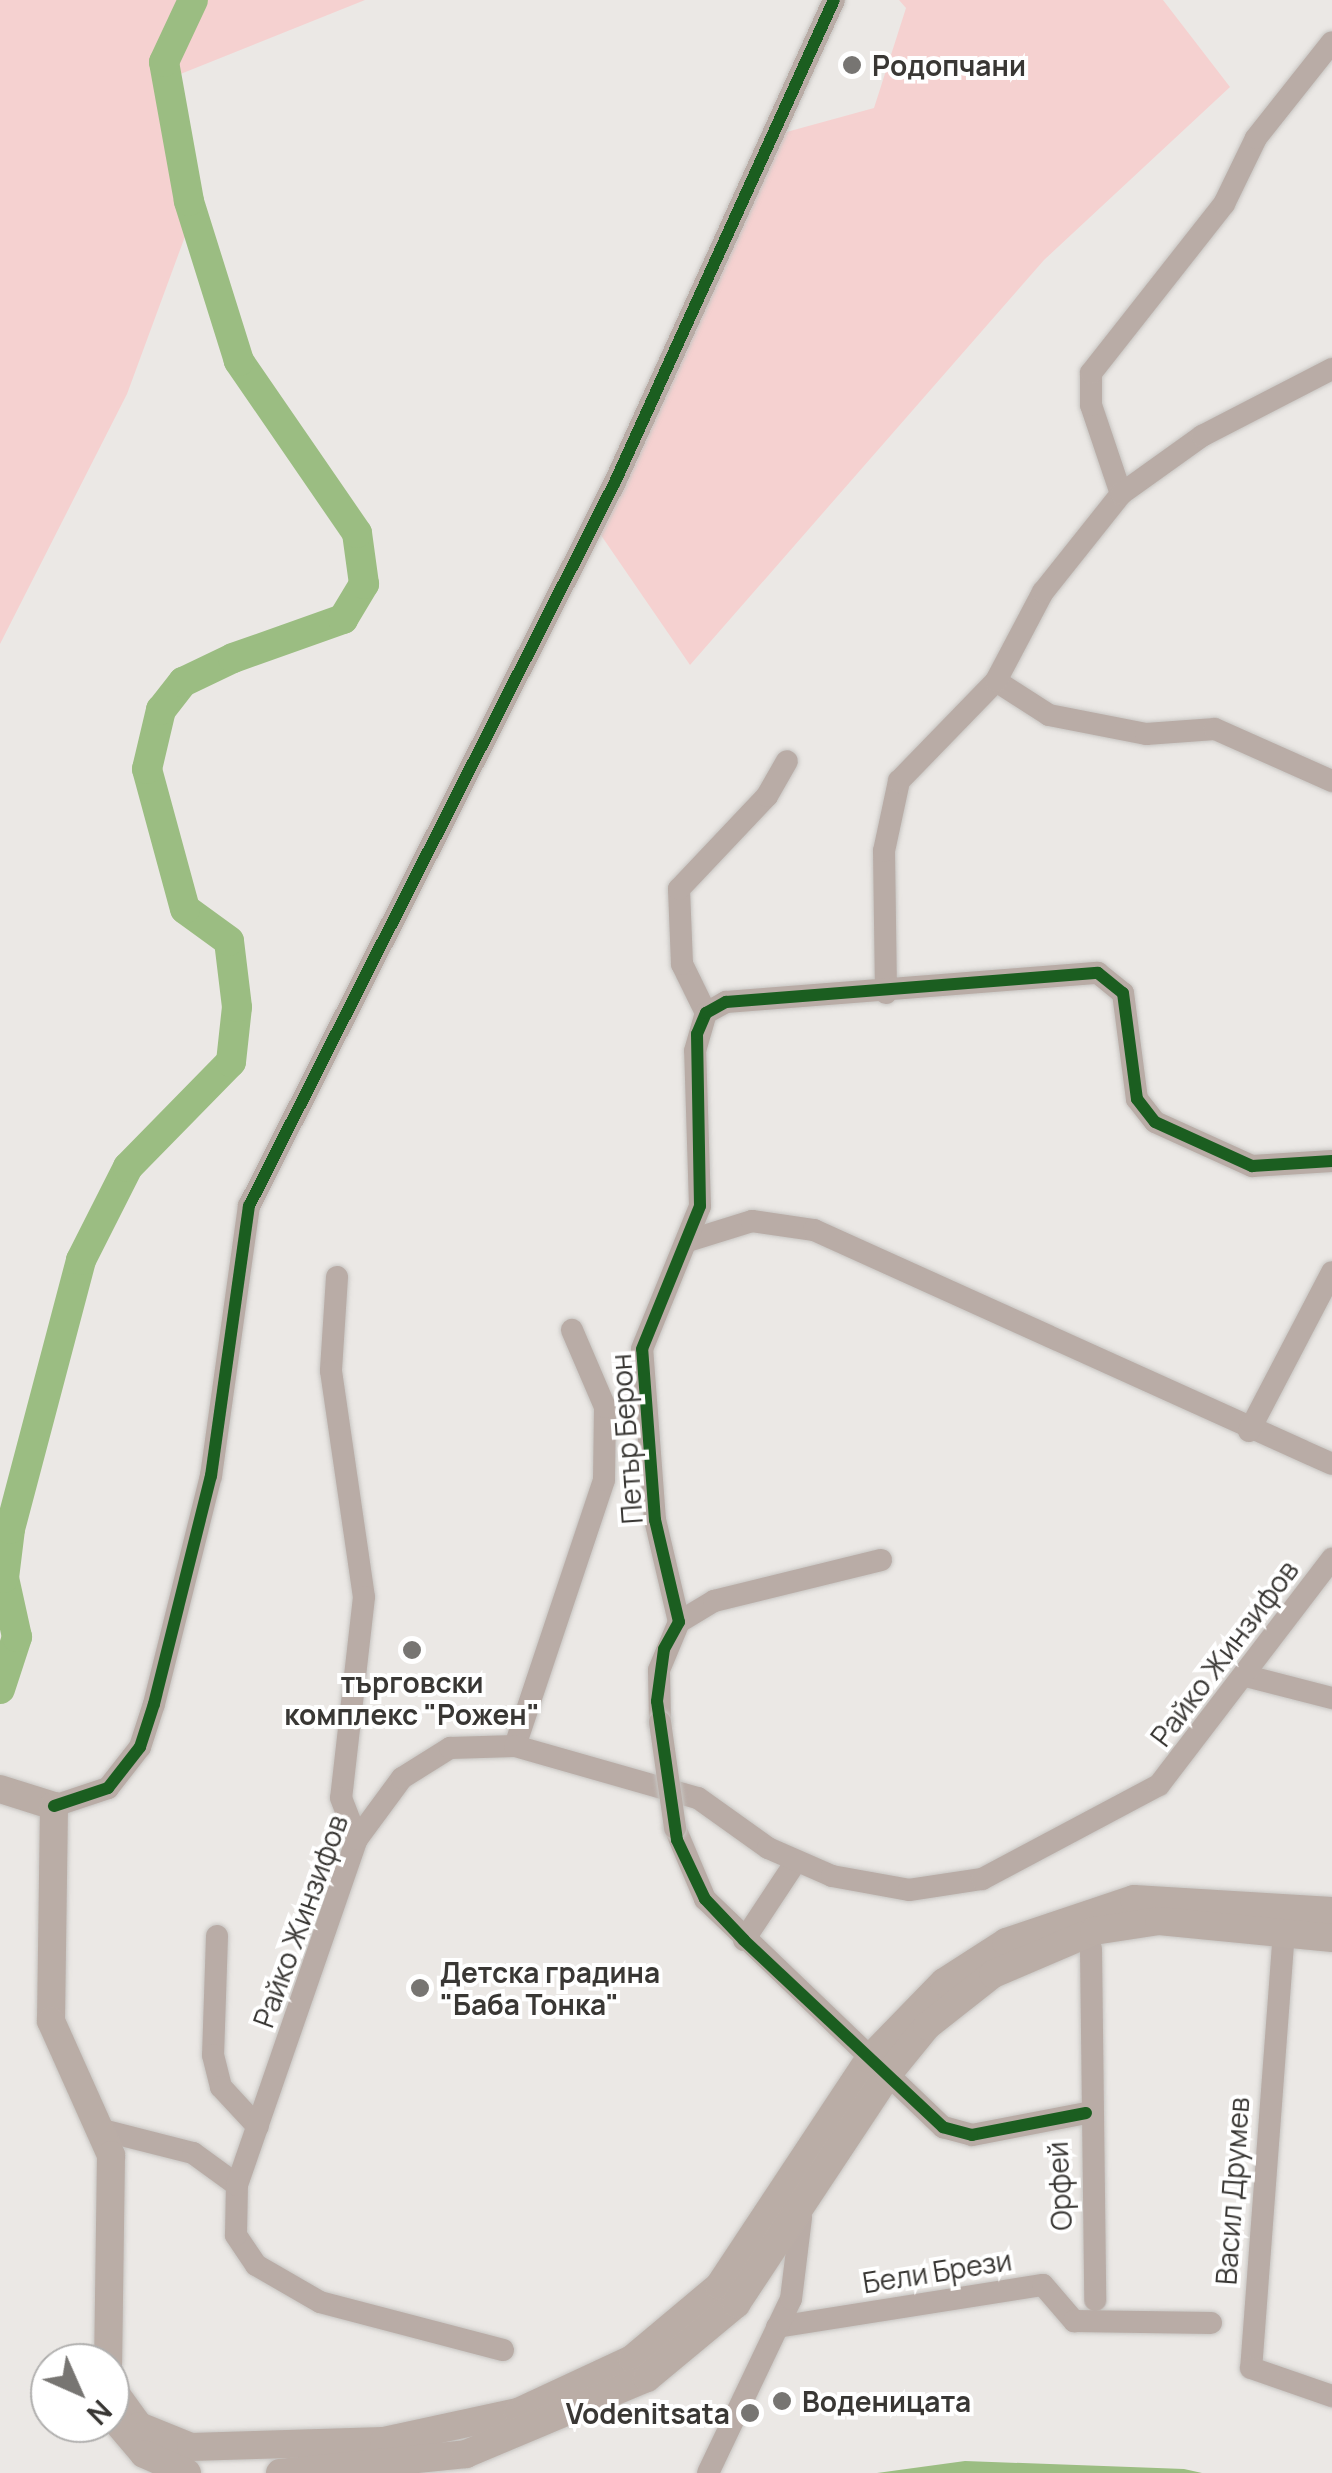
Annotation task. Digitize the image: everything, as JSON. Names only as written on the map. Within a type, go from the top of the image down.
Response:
[{"type":"main road","points":[[27,1798],[51,2022],[106,2130],[108,2343]]},
{"type":"main road","points":[[130,2414],[139,2426],[191,2447],[384,2441],[518,2412],[581,2387],[647,2348],[719,2286],[878,2066],[944,1982],[1071,1914],[1175,1897],[1332,1911]]},
{"type":"main road","points":[[280,2473],[466,2454],[590,2409],[696,2342],[800,2218],[878,2066],[993,1974],[1094,1932],[1159,1920],[1332,1938]]},
{"type":"main road","points":[[130,2438],[187,2473]]},
{"type":"street","points":[[27,1798],[108,1788],[140,1747],[211,1476],[248,1206],[615,482],[834,0]]},
{"type":"street","points":[[1121,494],[1091,405],[1091,372],[1224,204],[1256,138],[1332,42]]},
{"type":"street","points":[[886,993],[884,852],[899,781],[996,681],[1043,592],[1121,494],[1202,436],[1332,369]]},
{"type":"street","points":[[996,681],[1049,715],[1146,734],[1215,729],[1332,781]]},
{"type":"street","points":[[787,761],[767,796],[679,888],[682,964],[706,1014],[726,1002],[886,993],[1098,973],[1122,993],[1138,1100],[1155,1122],[1236,1162],[1332,1161]]},
{"type":"street","name":"Петър Берон","points":[[679,1622],[655,1520],[642,1349],[656,1298],[691,1240],[704,1167],[695,1051],[706,1014]]},
{"type":"street","points":[[691,1240],[752,1221],[814,1230],[1248,1431],[1332,1464]]},
{"type":"street","points":[[1248,1431],[1332,1272]]},
{"type":"street","points":[[337,1277],[331,1371],[364,1597],[341,1798],[358,1840]]},
{"type":"street","points":[[515,1746],[604,1480],[606,1407],[572,1330]]},
{"type":"street","name":"Райко Жинзифов","points":[[503,2350],[284,2286],[236,2235],[237,2185],[358,1840],[421,1763],[475,1742],[515,1746],[698,1798],[796,1863],[909,1890],[1000,1872],[1160,1784],[1250,1677],[1332,1559]]},
{"type":"street","points":[[881,1560],[714,1601],[679,1622],[659,1670],[660,1722],[675,1828],[706,1899],[744,1940],[943,2127],[972,2135],[1086,2113]]},
{"type":"street","points":[[1250,1677],[1332,1698]]},
{"type":"street","points":[[744,1940],[796,1863]]},
{"type":"street","name":"Васил Друмев","points":[[1284,1931],[1251,2368],[1332,2396]]},
{"type":"street","points":[[217,1936],[213,2056],[221,2087],[258,2126]]},
{"type":"street","name":"Орфей","points":[[1091,1949],[1086,2113],[1095,2300]]},
{"type":"street","points":[[106,2130],[193,2154],[237,2185]]},
{"type":"street","points":[[708,2473],[777,2327],[800,2260],[800,2218]]},
{"type":"street","name":"Бели Брези","points":[[777,2327],[1042,2285],[1074,2321],[1211,2322]]},
{"type":"shaded area","points":[[0,0],[365,0],[168,79],[187,231],[127,394],[0,644]]},
{"type":"shaded area","points":[[899,0],[1163,0],[1230,87],[1044,260],[690,665],[594,525],[772,136],[874,108],[906,8]]},
{"type":"shaded area","points":[[965,2461],[1184,2469],[1202,2473],[877,2473]]},
{"type":"waterway","points":[[0,1689],[17,1637],[4,1578],[10,1529],[81,1260],[128,1167],[231,1062],[237,1007],[229,941],[185,909],[147,769],[161,710],[183,682],[233,658],[343,619],[364,584],[357,533],[239,361],[189,201],[164,62],[193,0]]},
{"type":"cycle path","points":[[54,1806],[108,1788],[140,1747],[154,1704],[211,1476],[249,1206],[615,482],[834,0]]},
{"type":"cycle path","points":[[1086,2113],[972,2135],[943,2127],[705,1899],[677,1840],[657,1701],[664,1649],[679,1622],[655,1520],[642,1349],[700,1206],[697,1034],[706,1013],[726,1002],[1098,973],[1123,993],[1137,1099],[1155,1122],[1252,1166],[1332,1161]]},
{"type":"place","name":"Родопчани","points":[[852,65]]},
{"type":"place","name":"търговски комплекс \"Рожен\"","points":[[412,1650]]},
{"type":"place","name":"Детска градина \"Баба Тонка\"","points":[[420,1988]]},
{"type":"place","name":"Воденицата","points":[[782,2401]]},
{"type":"place","name":"Vodenitsata","points":[[750,2413]]}]
